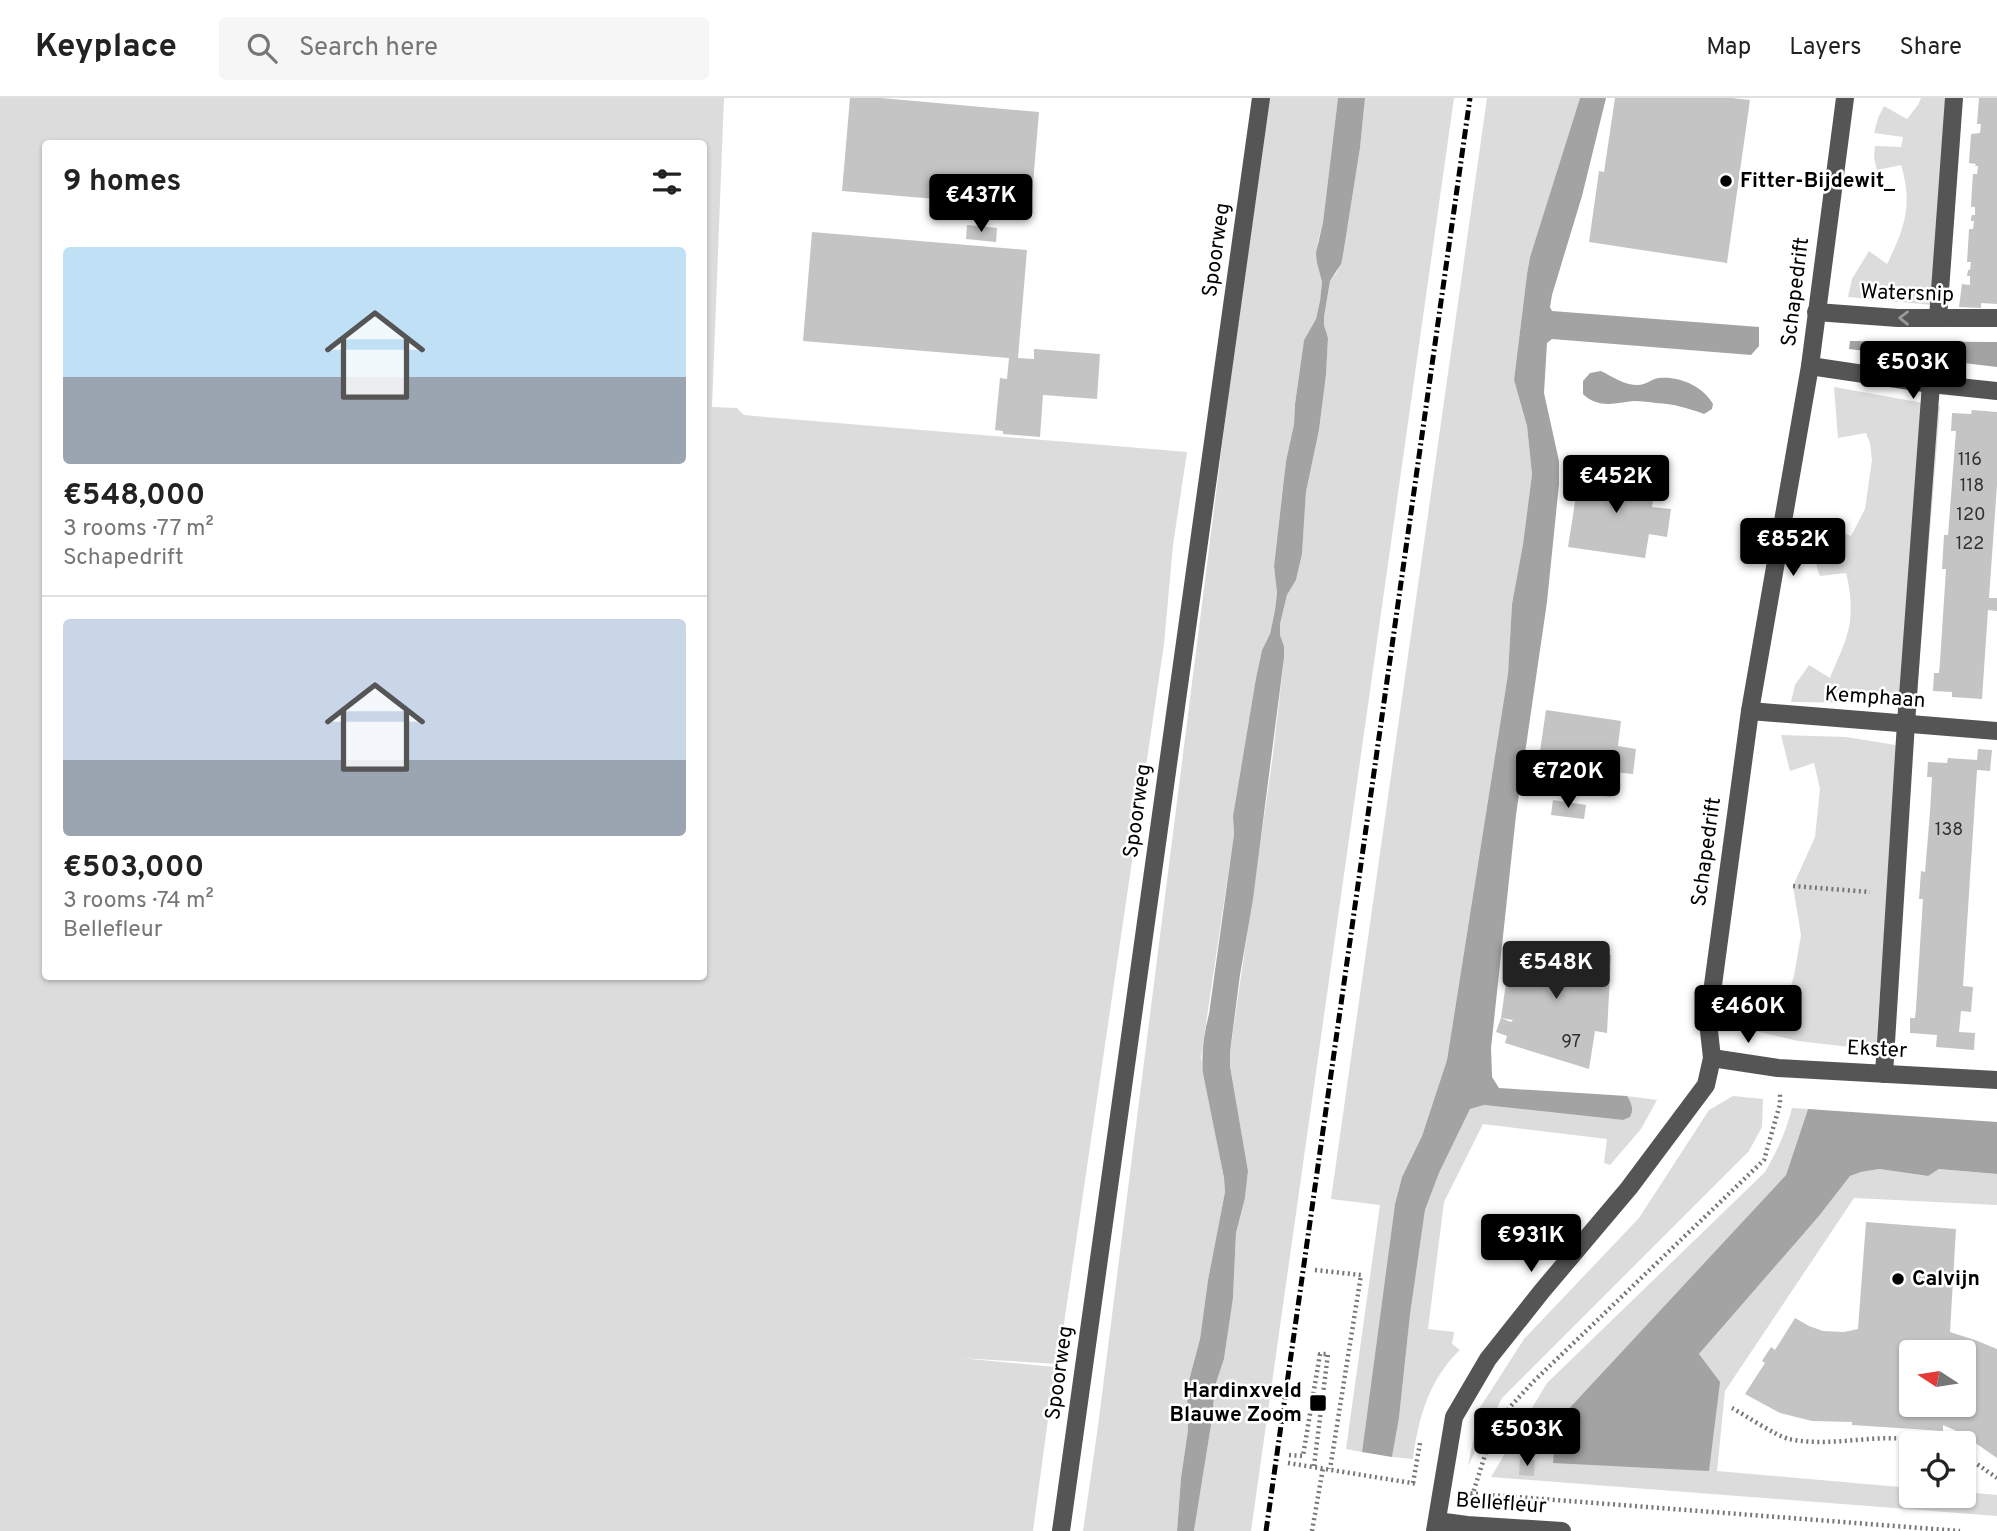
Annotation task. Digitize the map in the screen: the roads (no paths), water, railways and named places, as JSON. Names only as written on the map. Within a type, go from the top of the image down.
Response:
[{"type":"street","name":"Spoorweg","points":[[1061,1531],[1261,98]]},
{"type":"street","name":"Schapedrift","points":[[1436,1526],[1454,1418],[1488,1359],[1629,1188],[1706,1085],[1712,1058],[1707,1022],[1750,711],[1810,366],[1845,98]]},
{"type":"street","points":[[1938,318],[1954,98]]},
{"type":"street","name":"Watersnip","points":[[1816,312],[1898,318],[1997,318]]},
{"type":"street","points":[[1810,366],[1997,391]]},
{"type":"street","points":[[1884,1074],[1931,384]]},
{"type":"street","name":"Kemphaan","points":[[1750,711],[1997,731]]},
{"type":"street","name":"Ekster","points":[[1712,1058],[1778,1068],[1997,1080]]},
{"type":"street","name":"Bellefleur","points":[[1436,1526],[1467,1525],[1562,1531]]},
{"type":"railway","points":[[1266,1531],[1470,98]]},
{"type":"place","name":"Fitter-Bijdewit_","points":[[1726,181]]},
{"type":"place","name":"Calvijn","points":[[1898,1279]]},
{"type":"place","name":"Hardinxveld Blauwe Zoom","points":[[1318,1403]]}]
